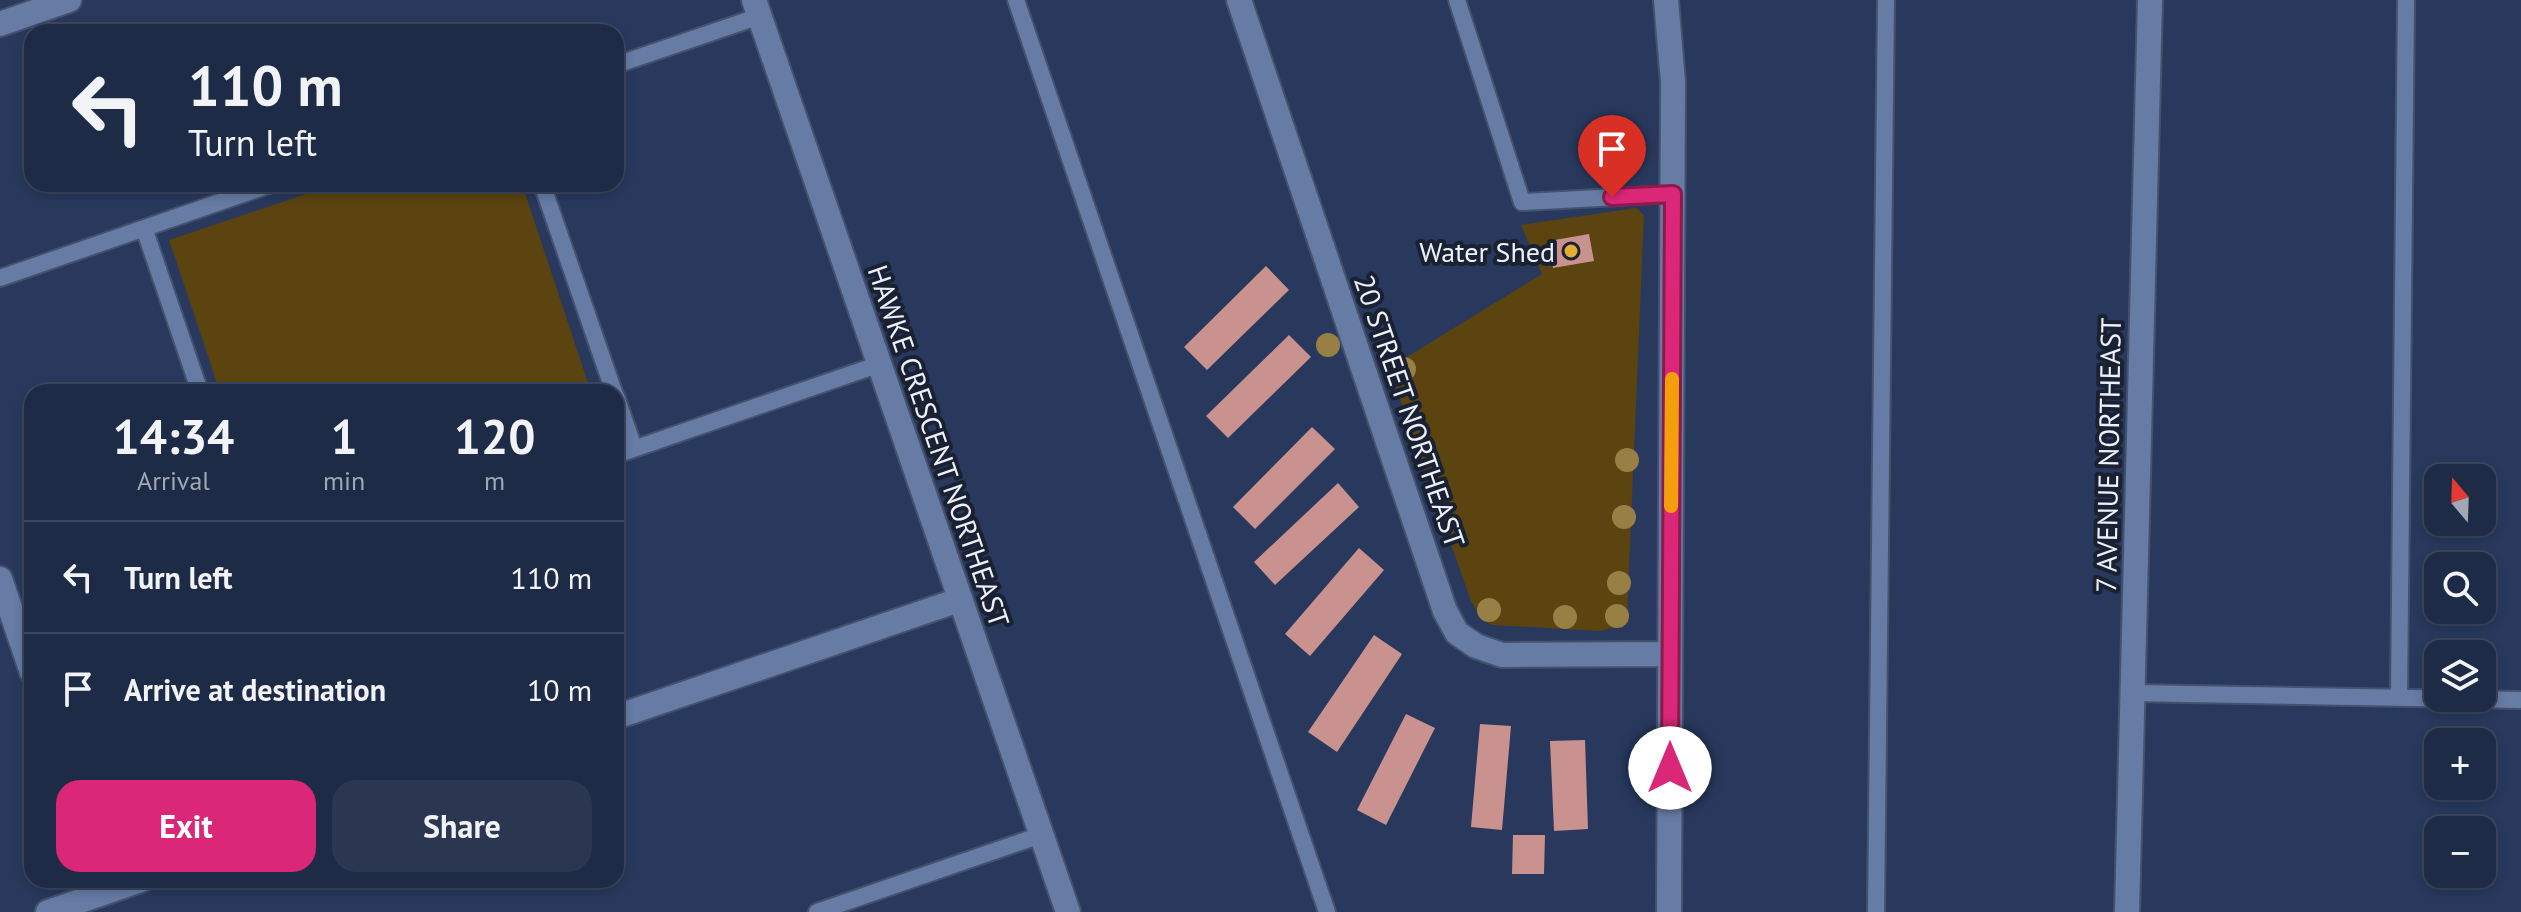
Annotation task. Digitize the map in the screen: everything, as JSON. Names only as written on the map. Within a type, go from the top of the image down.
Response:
[{"type":"street","points":[[0,24],[69,0]]},
{"type":"street","name":"20 STREET NORTHEAST","points":[[1239,0],[1445,611],[1457,633],[1476,646],[1502,655],[1670,654]]},
{"type":"street","points":[[1666,0],[1673,82],[1669,912]]},
{"type":"street","name":"7 AVENUE NORTHEAST","points":[[2127,912],[2150,0]]},
{"type":"street","name":"HAWKE CRESCENT NORTHEAST","points":[[757,8],[1068,912]]},
{"type":"street","points":[[0,579],[24,645]]},
{"type":"street","points":[[624,714],[959,600]]},
{"type":"street","points":[[48,912],[102,888]]},
{"type":"lane","points":[[1016,0],[1327,912]]},
{"type":"lane","points":[[1457,0],[1522,202],[1673,194]]},
{"type":"lane","points":[[1876,912],[1886,0]]},
{"type":"lane","points":[[2399,697],[2406,0]]},
{"type":"lane","points":[[624,62],[757,8]]},
{"type":"lane","points":[[0,278],[249,192]]},
{"type":"lane","points":[[545,192],[612,384]]},
{"type":"lane","points":[[144,228],[197,384]]},
{"type":"lane","points":[[624,452],[880,364]]},
{"type":"lane","points":[[624,420],[634,448]]},
{"type":"lane","points":[[2132,693],[2521,700]]},
{"type":"lane","points":[[817,912],[1041,835]]},
{"type":"shaded area","points":[[312,192],[525,192],[588,384],[217,384],[169,240]]},
{"type":"shaded area","points":[[1636,208],[1644,215],[1627,616],[1622,625],[1600,631],[1492,625],[1482,620],[1471,601],[1389,368],[1542,274],[1521,225]]},
{"type":"building","name":"Water Shed","points":[[1589,234],[1594,261],[1553,268],[1549,241]]},
{"type":"building","points":[[1266,266],[1289,290],[1207,370],[1184,347]]},
{"type":"building","points":[[1289,335],[1311,357],[1228,438],[1206,416]]},
{"type":"building","points":[[1312,427],[1335,449],[1255,529],[1233,507]]},
{"type":"building","points":[[1338,483],[1359,507],[1275,585],[1254,562]]},
{"type":"building","points":[[1359,548],[1384,570],[1310,656],[1285,634]]},
{"type":"building","points":[[1374,635],[1402,654],[1337,752],[1308,732]]},
{"type":"building","points":[[1406,714],[1435,728],[1386,825],[1357,810]]},
{"type":"building","points":[[1480,724],[1511,726],[1502,830],[1471,827]]},
{"type":"building","points":[[1585,740],[1588,829],[1554,831],[1550,741]]},
{"type":"building","points":[[1513,835],[1545,835],[1544,874],[1512,874]]},
{"type":"slow traffic","points":[[1671,506],[1672,379]]},
{"type":"place","name":"Water Shed","points":[[1571,251]]},
{"type":"route","points":[[1612,197],[1673,194],[1670,768]]}]
